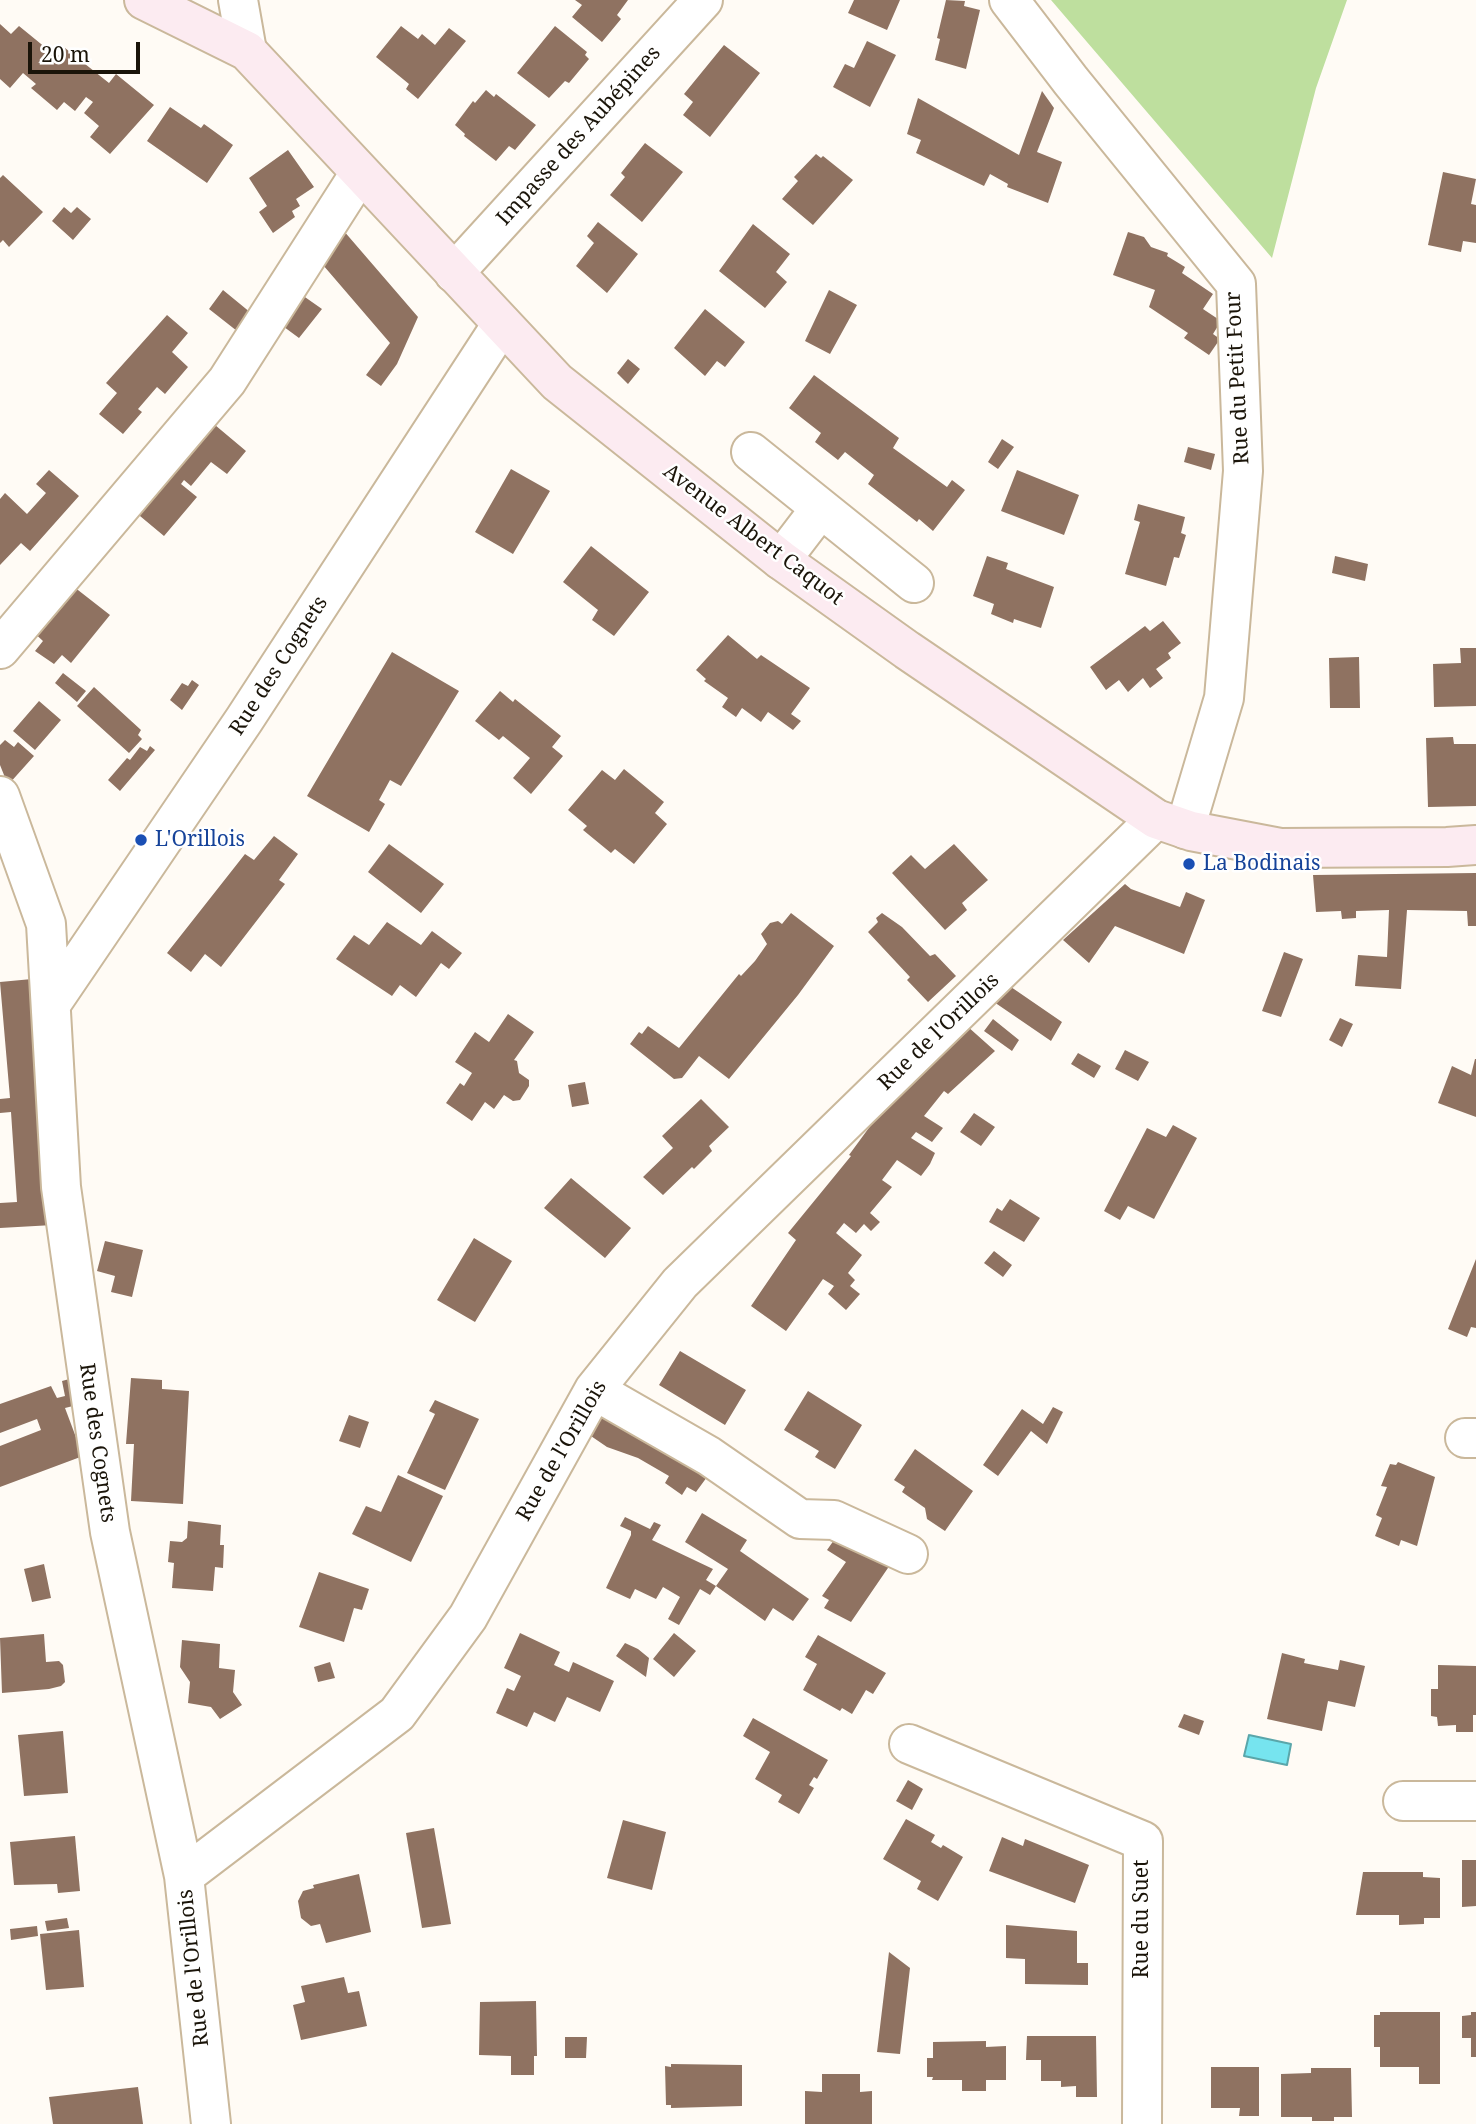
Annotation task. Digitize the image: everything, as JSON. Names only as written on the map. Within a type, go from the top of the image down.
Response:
[{"type":"main road","name":"Avenue Albert Caquot","points":[[144,0],[247,51],[557,383],[781,560],[906,650],[1170,824],[1280,848],[1476,845]]},
{"type":"street","points":[[238,0],[247,51]]},
{"type":"street","name":"Impasse des Aubépines","points":[[454,273],[704,0]]},
{"type":"street","name":"Rue du Petit Four","points":[[1009,0],[1071,81],[1236,284],[1244,471],[1224,698],[1170,824]]},
{"type":"street","points":[[0,649],[228,381],[360,173]]},
{"type":"street","name":"Rue des Cognets","points":[[51,1004],[244,720],[502,324]]},
{"type":"street","points":[[751,452],[914,583]]},
{"type":"street","points":[[781,560],[820,509]]},
{"type":"street","name":"Rue des Cognets","points":[[0,796],[46,924],[61,1187],[110,1532],[184,1875]]},
{"type":"street","name":"Rue de l'Orillois","points":[[211,2124],[184,1875],[397,1714],[468,1618],[594,1390],[680,1283],[1170,824]]},
{"type":"street","points":[[594,1390],[709,1456],[800,1520],[834,1520],[908,1554]]},
{"type":"street","name":"Rue du Suet","points":[[909,1744],[1143,1841],[1142,2124]]},
{"type":"street","points":[[1404,1801],[1476,1801]]},
{"type":"green space","points":[[1051,0],[1347,0],[1316,88],[1272,258]]},
{"type":"water","points":[[1249,1735],[1291,1744],[1287,1765],[1244,1756]]},
{"type":"building","points":[[575,0],[628,0],[617,15],[621,19],[602,42],[572,17],[582,5]]},
{"type":"building","points":[[854,0],[900,0],[887,30],[848,13]]},
{"type":"building","points":[[946,0],[965,1],[964,6],[980,10],[966,69],[935,60]]},
{"type":"building","points":[[0,24],[11,34],[19,26],[57,57],[65,48],[109,83],[116,74],[154,105],[110,154],[90,137],[99,126],[84,113],[93,102],[86,97],[75,111],[64,102],[57,110],[31,88],[36,84],[23,73],[10,88],[0,79]]},
{"type":"building","points":[[401,26],[418,39],[422,34],[435,45],[449,28],[466,41],[418,99],[406,89],[409,84],[376,57]]},
{"type":"building","points":[[555,26],[587,52],[585,55],[589,59],[569,83],[565,81],[549,98],[517,73]]},
{"type":"building","points":[[867,41],[896,55],[870,107],[833,87],[845,64],[854,68]]},
{"type":"building","points":[[724,45],[760,73],[710,137],[683,115],[693,102],[684,94]]},
{"type":"building","points":[[486,90],[494,97],[496,94],[536,125],[515,150],[509,146],[496,161],[464,136],[455,125],[473,101],[475,103]]},
{"type":"building","points":[[1042,91],[1054,108],[1037,152],[1062,162],[1048,203],[1007,187],[1008,184],[990,174],[984,186],[916,153],[921,140],[907,134],[918,98],[1019,155]]},
{"type":"building","points":[[170,107],[201,128],[204,124],[233,145],[207,183],[147,141]]},
{"type":"building","points":[[645,143],[683,172],[642,222],[610,195],[625,177],[621,173]]},
{"type":"building","points":[[288,150],[314,187],[296,199],[300,206],[292,211],[295,217],[273,233],[259,212],[267,206],[249,178]]},
{"type":"building","points":[[816,154],[821,158],[823,156],[853,180],[813,225],[782,199],[798,181],[794,177]]},
{"type":"building","points":[[1443,172],[1476,179],[1471,204],[1476,205],[1476,243],[1463,241],[1461,252],[1428,245]]},
{"type":"building","points":[[3,175],[43,212],[9,247],[3,240],[0,243],[0,178]]},
{"type":"building","points":[[64,207],[71,213],[77,207],[91,219],[73,240],[52,221]]},
{"type":"building","points":[[598,222],[638,254],[607,293],[576,266],[594,243],[587,236]]},
{"type":"building","points":[[753,224],[790,254],[776,272],[787,282],[765,308],[719,271]]},
{"type":"building","points":[[343,230],[418,317],[397,364],[381,386],[366,375],[390,343],[323,265]]},
{"type":"building","points":[[1128,232],[1144,237],[1151,247],[1168,253],[1167,256],[1185,267],[1182,273],[1213,294],[1203,309],[1221,321],[1213,334],[1220,339],[1209,355],[1184,338],[1188,333],[1149,307],[1155,290],[1113,275]]},
{"type":"building","points":[[223,290],[251,313],[237,331],[209,309]]},
{"type":"building","points":[[829,290],[857,305],[830,354],[805,341]]},
{"type":"building","points":[[302,295],[322,309],[299,338],[280,324]]},
{"type":"building","points":[[705,309],[745,342],[725,367],[717,361],[705,376],[674,348]]},
{"type":"building","points":[[167,315],[188,333],[172,352],[188,367],[165,394],[157,387],[138,409],[142,412],[123,434],[99,414],[117,393],[106,383]]},
{"type":"building","points":[[628,359],[640,369],[628,384],[617,373]]},
{"type":"building","points":[[814,375],[899,438],[893,448],[947,487],[952,480],[965,490],[933,531],[868,484],[874,475],[845,452],[838,460],[815,442],[821,433],[789,408]]},
{"type":"building","points":[[215,425],[246,451],[227,474],[211,462],[191,486],[184,480],[181,484],[197,497],[164,536],[134,511],[190,443],[197,447]]},
{"type":"building","points":[[1002,439],[1014,447],[998,469],[988,462]]},
{"type":"building","points":[[1188,447],[1215,454],[1211,470],[1184,462]]},
{"type":"building","points":[[511,469],[550,491],[513,554],[475,532]]},
{"type":"building","points":[[49,470],[79,496],[30,551],[21,543],[0,565],[0,499],[5,493],[27,514],[46,493],[36,484]]},
{"type":"building","points":[[1017,470],[1079,495],[1064,535],[1001,511]]},
{"type":"building","points":[[1138,504],[1185,517],[1181,533],[1186,535],[1179,558],[1174,557],[1166,586],[1125,574],[1140,522],[1134,520]]},
{"type":"building","points":[[591,546],[649,592],[614,636],[592,620],[598,610],[563,582]]},
{"type":"building","points":[[987,556],[1008,563],[1006,569],[1054,587],[1041,628],[1014,619],[1013,623],[991,614],[994,604],[973,596]]},
{"type":"building","points":[[1335,556],[1368,564],[1365,581],[1332,573]]},
{"type":"building","points":[[69,583],[110,615],[71,663],[62,655],[54,664],[35,651],[43,641],[30,629]]},
{"type":"building","points":[[1163,621],[1181,643],[1168,653],[1171,658],[1156,669],[1163,678],[1150,688],[1143,678],[1128,692],[1119,680],[1106,690],[1090,667],[1145,626],[1150,631]]},
{"type":"building","points":[[728,635],[757,659],[761,655],[810,688],[791,714],[801,721],[793,730],[768,712],[761,722],[742,708],[736,717],[722,707],[728,698],[704,681],[706,679],[696,670]]},
{"type":"building","points":[[1460,648],[1476,648],[1476,706],[1434,707],[1433,664],[1461,663]]},
{"type":"building","points":[[392,652],[459,691],[401,786],[390,780],[379,800],[385,804],[369,832],[307,796]]},
{"type":"building","points":[[1359,657],[1360,708],[1330,708],[1329,658]]},
{"type":"building","points":[[63,673],[86,691],[77,702],[55,683]]},
{"type":"building","points":[[192,680],[199,685],[182,710],[170,700],[182,683],[188,686]]},
{"type":"building","points":[[94,687],[141,730],[138,735],[142,739],[129,753],[77,706]]},
{"type":"building","points":[[500,691],[513,702],[515,699],[561,736],[552,747],[563,756],[531,794],[513,778],[530,758],[503,736],[499,740],[475,721]]},
{"type":"building","points":[[39,701],[61,720],[35,750],[13,731]]},
{"type":"building","points":[[1453,737],[1454,744],[1476,744],[1476,806],[1428,807],[1426,738]]},
{"type":"building","points":[[5,740],[14,747],[18,742],[34,756],[8,785],[0,765],[0,745]]},
{"type":"building","points":[[150,746],[155,750],[120,791],[108,780],[140,747],[147,751]]},
{"type":"building","points":[[624,769],[664,802],[655,813],[667,824],[634,864],[615,849],[611,853],[583,830],[587,826],[568,810],[602,770],[615,780]]},
{"type":"building","points":[[274,836],[298,854],[279,880],[285,884],[221,967],[205,954],[191,972],[167,953],[245,854],[254,860]]},
{"type":"building","points":[[389,844],[444,884],[421,913],[368,872]]},
{"type":"building","points":[[954,844],[988,880],[962,903],[967,910],[945,930],[892,873],[911,855],[925,869]]},
{"type":"building","points":[[1476,873],[1476,926],[1468,926],[1467,911],[1407,910],[1401,989],[1355,986],[1358,955],[1387,957],[1389,910],[1356,911],[1356,918],[1342,919],[1341,911],[1316,912],[1313,875]]},
{"type":"building","points":[[1125,884],[1131,889],[1180,907],[1186,892],[1205,900],[1184,954],[1115,926],[1089,963],[1063,940]]},
{"type":"building","points":[[791,913],[834,946],[798,995],[729,1079],[699,1056],[682,1078],[674,1079],[630,1044],[639,1032],[642,1034],[648,1026],[679,1048],[739,974],[741,976],[755,961],[767,944],[761,934],[770,923],[778,921],[782,924]]},
{"type":"building","points":[[882,913],[902,927],[930,956],[935,954],[956,976],[928,1002],[907,980],[910,977],[868,932],[878,922],[876,918]]},
{"type":"building","points":[[387,922],[421,945],[432,931],[462,953],[449,969],[441,963],[416,997],[400,985],[392,996],[336,959],[354,935],[369,945]]},
{"type":"building","points":[[1284,952],[1303,959],[1281,1017],[1262,1011]]},
{"type":"building","points":[[32,979],[53,1225],[0,1228],[0,1203],[17,1202],[11,1112],[0,1113],[0,1099],[10,1098],[0,982]]},
{"type":"building","points":[[1011,987],[1062,1022],[1051,1041],[994,1002]]},
{"type":"building","points":[[508,1014],[534,1032],[514,1060],[517,1061],[519,1073],[529,1080],[529,1086],[520,1100],[513,1101],[504,1095],[494,1109],[485,1102],[472,1121],[446,1103],[460,1083],[464,1086],[472,1073],[455,1062],[475,1032],[489,1042]]},
{"type":"building","points":[[1340,1018],[1353,1024],[1342,1047],[1329,1040]]},
{"type":"building","points":[[993,1019],[1019,1040],[1012,1051],[984,1031]]},
{"type":"building","points":[[967,1026],[995,1051],[948,1094],[944,1091],[924,1116],[943,1128],[932,1142],[916,1132],[911,1138],[935,1153],[930,1164],[921,1176],[897,1160],[882,1180],[892,1187],[870,1213],[880,1222],[871,1231],[864,1224],[856,1233],[844,1223],[836,1233],[862,1255],[848,1273],[855,1280],[850,1286],[860,1294],[846,1310],[828,1294],[834,1286],[823,1279],[786,1331],[751,1306],[796,1240],[788,1233],[851,1156],[849,1155],[893,1095]]},
{"type":"building","points":[[1125,1050],[1149,1062],[1138,1081],[1115,1069]]},
{"type":"building","points":[[1078,1053],[1101,1066],[1094,1078],[1071,1064]]},
{"type":"building","points":[[1475,1059],[1476,1117],[1438,1103],[1452,1066],[1471,1075]]},
{"type":"building","points":[[585,1082],[589,1104],[572,1107],[568,1085]]},
{"type":"building","points":[[701,1099],[729,1127],[709,1146],[712,1151],[663,1195],[643,1177],[673,1148],[662,1136]]},
{"type":"building","points":[[974,1113],[995,1127],[981,1146],[960,1132]]},
{"type":"building","points":[[1173,1125],[1197,1138],[1154,1219],[1128,1206],[1120,1220],[1104,1211],[1147,1128],[1166,1137]]},
{"type":"building","points":[[571,1178],[631,1228],[605,1258],[544,1208]]},
{"type":"building","points":[[1010,1199],[1040,1218],[1024,1242],[989,1222],[997,1208],[1002,1211]]},
{"type":"building","points":[[474,1238],[512,1261],[475,1322],[437,1300]]},
{"type":"building","points":[[105,1241],[143,1250],[132,1297],[111,1292],[115,1276],[97,1271]]},
{"type":"building","points":[[994,1251],[1012,1265],[1003,1277],[984,1263]]},
{"type":"building","points":[[1476,1259],[1476,1328],[1471,1327],[1467,1337],[1448,1329]]},
{"type":"building","points":[[680,1351],[746,1390],[725,1425],[659,1385]]},
{"type":"building","points":[[73,1378],[77,1405],[65,1408],[83,1456],[0,1487],[0,1446],[41,1430],[37,1419],[0,1433],[0,1404],[51,1386],[57,1398],[65,1396],[62,1381]]},
{"type":"building","points":[[131,1378],[162,1380],[162,1389],[189,1391],[183,1504],[131,1501],[134,1444],[126,1444]]},
{"type":"building","points":[[808,1391],[862,1425],[835,1469],[815,1457],[819,1451],[784,1430]]},
{"type":"building","points":[[435,1400],[479,1419],[445,1490],[407,1473],[435,1414],[429,1411]]},
{"type":"building","points":[[1053,1407],[1063,1412],[1047,1444],[1031,1431],[998,1476],[983,1465],[1022,1409],[1043,1424]]},
{"type":"building","points":[[600,1414],[707,1477],[696,1492],[687,1487],[682,1495],[665,1483],[669,1476],[638,1458],[607,1447],[588,1434]]},
{"type":"building","points":[[349,1415],[369,1422],[360,1448],[339,1441]]},
{"type":"building","points":[[915,1449],[973,1491],[945,1531],[927,1519],[925,1508],[902,1492],[905,1487],[894,1480]]},
{"type":"building","points":[[1398,1462],[1435,1477],[1417,1546],[1401,1540],[1399,1546],[1375,1536],[1382,1518],[1376,1515],[1387,1487],[1381,1486],[1390,1464],[1396,1465]]},
{"type":"building","points":[[398,1475],[443,1496],[411,1562],[352,1534],[366,1506],[381,1512]]},
{"type":"building","points":[[702,1513],[747,1540],[740,1551],[809,1599],[793,1621],[773,1608],[765,1621],[716,1586],[728,1569],[685,1542]]},
{"type":"building","points":[[625,1517],[650,1529],[654,1522],[661,1525],[652,1540],[713,1569],[706,1580],[716,1586],[710,1595],[700,1589],[679,1625],[668,1619],[680,1597],[663,1587],[656,1599],[635,1589],[630,1599],[606,1588],[631,1535],[631,1531],[620,1526]]},
{"type":"building","points":[[188,1521],[221,1525],[223,1568],[215,1567],[213,1591],[172,1588],[174,1563],[168,1562],[170,1541],[182,1542],[187,1538]]},
{"type":"building","points":[[839,1533],[890,1565],[851,1622],[824,1608],[829,1600],[822,1596],[846,1562],[827,1550]]},
{"type":"building","points":[[44,1564],[51,1598],[32,1602],[24,1569]]},
{"type":"building","points":[[319,1572],[369,1589],[362,1610],[354,1608],[344,1642],[299,1627]]},
{"type":"building","points":[[520,1633],[560,1652],[554,1665],[569,1672],[573,1662],[614,1681],[600,1712],[567,1697],[555,1722],[534,1712],[527,1727],[496,1713],[507,1688],[514,1691],[521,1676],[504,1668]]},
{"type":"building","points":[[674,1633],[696,1651],[674,1677],[653,1659]]},
{"type":"building","points":[[44,1634],[46,1662],[59,1661],[63,1665],[65,1682],[49,1689],[2,1693],[0,1638]]},
{"type":"building","points":[[818,1635],[886,1673],[873,1694],[866,1690],[852,1714],[842,1708],[840,1711],[803,1690],[817,1664],[805,1657]]},
{"type":"building","points":[[182,1640],[220,1644],[219,1668],[235,1670],[233,1692],[242,1705],[220,1719],[211,1707],[188,1703],[190,1682],[180,1667]]},
{"type":"building","points":[[625,1643],[649,1658],[646,1677],[616,1656]]},
{"type":"building","points":[[1282,1653],[1305,1659],[1304,1663],[1338,1670],[1340,1660],[1365,1666],[1355,1707],[1328,1701],[1322,1731],[1267,1719]]},
{"type":"building","points":[[330,1662],[335,1678],[318,1682],[314,1667]]},
{"type":"building","points":[[1438,1665],[1476,1666],[1476,1715],[1473,1715],[1473,1732],[1456,1732],[1456,1725],[1438,1726],[1437,1717],[1431,1716],[1431,1689],[1438,1689]]},
{"type":"building","points":[[1184,1714],[1204,1721],[1199,1735],[1178,1727]]},
{"type":"building","points":[[753,1718],[828,1760],[817,1779],[814,1777],[809,1785],[814,1788],[799,1814],[778,1802],[782,1795],[755,1779],[770,1752],[743,1736]]},
{"type":"building","points":[[63,1731],[68,1793],[24,1796],[18,1735]]},
{"type":"building","points":[[908,1780],[923,1789],[912,1810],[896,1801]]},
{"type":"building","points":[[906,1819],[935,1835],[931,1842],[941,1848],[943,1845],[963,1857],[938,1901],[917,1889],[921,1881],[883,1859]]},
{"type":"building","points":[[623,1820],[666,1832],[652,1890],[607,1878]]},
{"type":"building","points":[[434,1828],[451,1924],[422,1928],[406,1833]]},
{"type":"building","points":[[75,1836],[80,1891],[58,1893],[57,1884],[14,1885],[10,1842]]},
{"type":"building","points":[[1002,1837],[1023,1846],[1025,1839],[1089,1865],[1075,1903],[989,1871]]},
{"type":"building","points":[[1462,1860],[1476,1860],[1476,1906],[1462,1907]]},
{"type":"building","points":[[1363,1872],[1423,1872],[1423,1877],[1440,1878],[1440,1918],[1424,1918],[1424,1924],[1399,1925],[1399,1915],[1356,1915]]},
{"type":"building","points":[[359,1874],[371,1932],[326,1943],[320,1924],[311,1926],[301,1918],[298,1901],[303,1891],[314,1888],[313,1885]]},
{"type":"building","points":[[67,1918],[69,1928],[47,1931],[45,1921]]},
{"type":"building","points":[[1006,1925],[1077,1931],[1077,1963],[1088,1963],[1088,1985],[1025,1984],[1025,1959],[1006,1958]]},
{"type":"building","points":[[37,1926],[38,1936],[11,1940],[10,1929]]},
{"type":"building","points":[[79,1930],[84,1987],[46,1990],[40,1934]]},
{"type":"building","points":[[889,1952],[910,1968],[900,2054],[877,2052]]},
{"type":"building","points":[[344,1977],[348,1993],[359,1991],[367,2026],[301,2040],[293,2005],[305,2002],[301,1986]]},
{"type":"building","points":[[536,2001],[537,2056],[534,2056],[534,2075],[511,2075],[511,2056],[479,2055],[480,2002]]},
{"type":"building","points":[[1380,2012],[1440,2012],[1440,2084],[1419,2084],[1419,2067],[1380,2067],[1380,2047],[1374,2047],[1374,2015],[1380,2015]]},
{"type":"building","points":[[1471,2012],[1476,2012],[1476,2057],[1471,2057],[1471,2038],[1462,2038],[1462,2016],[1471,2015]]},
{"type":"building","points":[[1027,2036],[1096,2036],[1097,2097],[1076,2097],[1076,2086],[1061,2087],[1061,2081],[1041,2081],[1041,2060],[1026,2060]]},
{"type":"building","points":[[565,2037],[587,2037],[586,2058],[565,2058]]},
{"type":"building","points":[[986,2041],[986,2047],[1006,2046],[1006,2080],[986,2080],[986,2091],[962,2091],[962,2080],[932,2080],[933,2077],[927,2077],[927,2058],[933,2058],[933,2042]]},
{"type":"building","points":[[671,2064],[742,2065],[742,2106],[671,2108],[671,2105],[666,2105],[665,2066],[671,2067]]},
{"type":"building","points":[[1211,2067],[1259,2067],[1259,2116],[1239,2116],[1240,2108],[1211,2108]]},
{"type":"building","points":[[1311,2068],[1351,2068],[1352,2117],[1334,2117],[1334,2121],[1312,2121],[1312,2117],[1281,2117],[1281,2074],[1311,2073]]},
{"type":"building","points":[[822,2074],[860,2074],[860,2092],[872,2091],[872,2124],[805,2124],[805,2091],[822,2092]]},
{"type":"building","points":[[138,2087],[143,2124],[53,2124],[49,2097]]},
{"type":"place","name":"L'Orillois","points":[[141,840]]},
{"type":"place","name":"La Bodinais","points":[[1189,864]]}]
